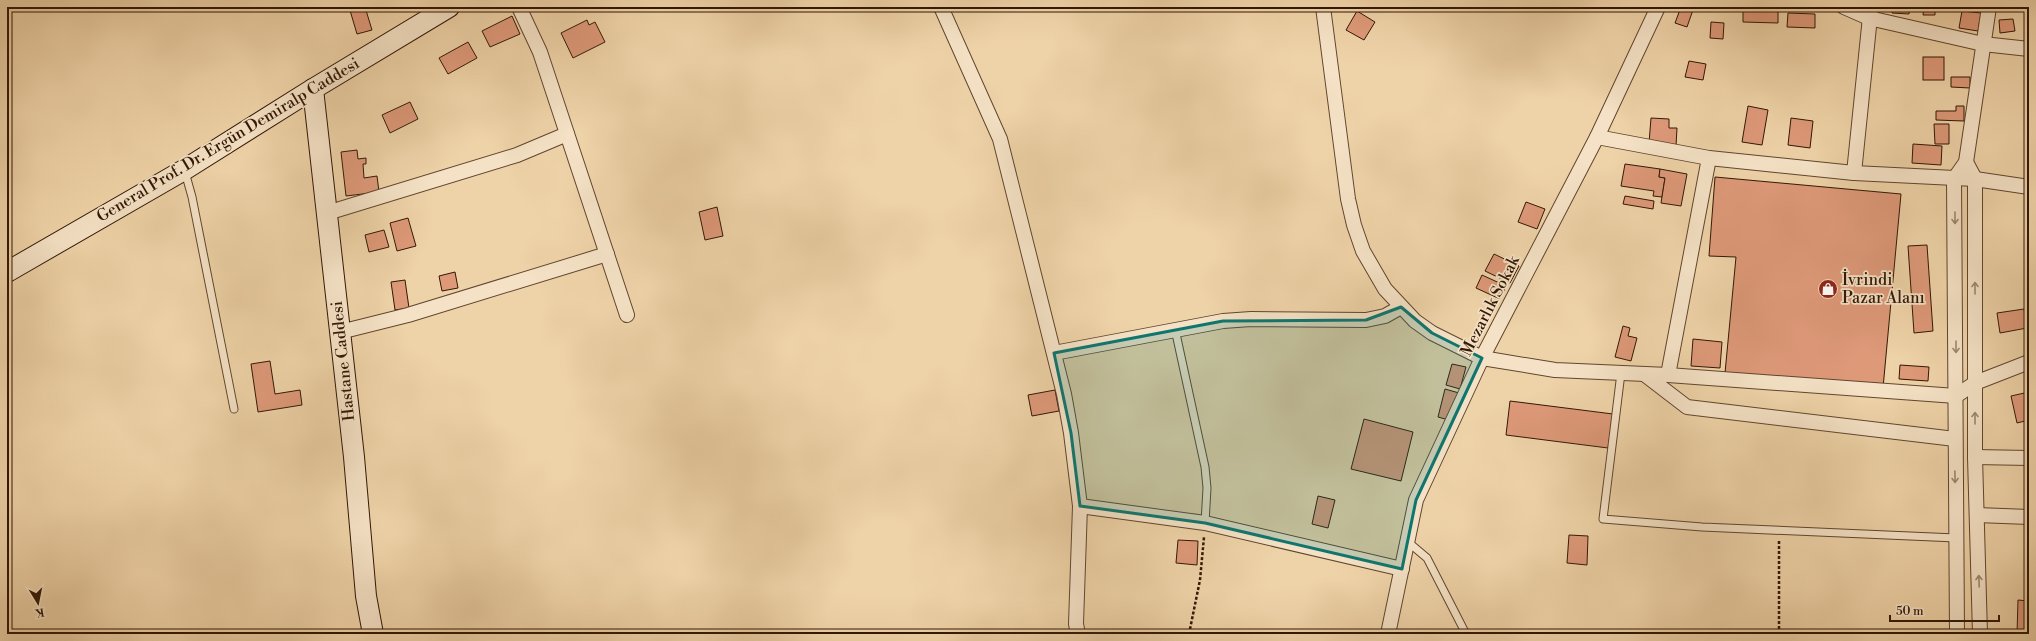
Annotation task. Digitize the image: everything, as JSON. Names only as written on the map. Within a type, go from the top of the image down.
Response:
[{"type":"street","name":"General Prof. Dr. Ergün Demiralp Caddesi","points":[[7,272],[184,170],[448,7]]},
{"type":"street","points":[[519,7],[540,52],[627,315]]},
{"type":"street","points":[[941,7],[1000,139],[1054,353],[1071,433],[1080,506],[1076,624],[1078,634]]},
{"type":"street","points":[[1323,7],[1348,199],[1354,225],[1363,251],[1372,270],[1385,289],[1400,307],[1415,321],[1432,333],[1482,358],[1555,370],[1668,375],[1956,396],[1976,382],[2029,362]]},
{"type":"street","name":"Mezarlık Sokak","points":[[1388,634],[1416,500],[1482,358],[1597,137],[1658,7]]},
{"type":"street","points":[[1844,7],[1983,44],[2029,48]]},
{"type":"street","points":[[1957,634],[1954,178],[1966,162],[1989,7]]},
{"type":"street","points":[[1854,173],[1870,13]]},
{"type":"street","name":"Hastane Caddesi","points":[[313,89],[354,457],[366,596],[373,634]]},
{"type":"street","points":[[327,213],[517,155],[567,134]]},
{"type":"street","points":[[1597,137],[1709,158],[1854,173],[1975,179],[2029,187]]},
{"type":"street","points":[[1668,375],[1709,158]]},
{"type":"street","points":[[1966,162],[1975,179],[1975,457],[1980,634]]},
{"type":"street","points":[[340,332],[408,315],[607,254]]},
{"type":"street","points":[[1054,353],[1217,322],[1251,319],[1366,320],[1385,316],[1400,307]]},
{"type":"street","points":[[1644,374],[1687,407],[1955,439]]},
{"type":"street","points":[[1975,457],[2029,458]]},
{"type":"street","points":[[1080,506],[1205,523],[1402,569]]},
{"type":"street","points":[[1977,515],[2029,517]]},
{"type":"street","points":[[1957,618],[1980,616]]},
{"type":"lane","points":[[184,170],[192,197],[234,409]]},
{"type":"lane","points":[[1175,329],[1205,466],[1207,488],[1205,523]]},
{"type":"lane","points":[[1621,373],[1602,518],[1702,527],[1956,538]]},
{"type":"lane","points":[[1408,542],[1427,558],[1466,634]]},
{"type":"path","points":[[1189,634],[1200,580],[1205,523]]},
{"type":"path","points":[[1779,530],[1779,634]]},
{"type":"highlighted area","points":[[1401,307],[1432,333],[1482,358],[1416,500],[1402,569],[1205,523],[1080,506],[1071,433],[1054,353],[1223,321],[1366,320]]},
{"type":"building","points":[[349,7],[365,7],[372,30],[357,34]]},
{"type":"building","points":[[1681,7],[1694,7],[1687,27],[1675,23]]},
{"type":"building","points":[[1743,7],[1778,9],[1778,23],[1743,22]]},
{"type":"building","points":[[1893,7],[1910,7],[1909,14],[1892,13]]},
{"type":"building","points":[[1924,7],[1935,7],[1935,15],[1923,15]]},
{"type":"building","points":[[1357,11],[1375,22],[1364,40],[1346,30]]},
{"type":"building","points":[[1962,11],[1981,13],[1978,31],[1959,28]]},
{"type":"building","points":[[1788,13],[1815,14],[1815,28],[1787,27]]},
{"type":"building","points":[[512,16],[520,34],[490,47],[482,31]]},
{"type":"building","points":[[2013,19],[2015,31],[2000,33],[1999,20]]},
{"type":"building","points":[[587,20],[589,25],[595,22],[605,42],[573,58],[561,33]]},
{"type":"building","points":[[1711,22],[1724,23],[1723,39],[1710,38]]},
{"type":"building","points":[[468,42],[477,58],[448,74],[439,58]]},
{"type":"building","points":[[1923,57],[1944,57],[1944,80],[1923,80]]},
{"type":"building","points":[[1689,61],[1706,64],[1703,80],[1685,77]]},
{"type":"building","points":[[1951,77],[1970,77],[1970,88],[1951,87]]},
{"type":"building","points":[[410,102],[418,119],[390,133],[382,115]]},
{"type":"building","points":[[1748,106],[1768,110],[1762,145],[1742,142]]},
{"type":"building","points":[[1956,106],[1964,106],[1964,121],[1936,120],[1936,111],[1956,111]]},
{"type":"building","points":[[1651,118],[1669,119],[1669,128],[1677,128],[1676,146],[1649,143]]},
{"type":"building","points":[[1791,118],[1813,121],[1810,148],[1788,145]]},
{"type":"building","points":[[1934,124],[1949,124],[1949,144],[1935,144]]},
{"type":"building","points":[[1913,144],[1942,146],[1941,165],[1912,163]]},
{"type":"building","points":[[357,150],[358,159],[366,158],[366,164],[363,164],[364,178],[377,176],[379,192],[346,196],[341,152]]},
{"type":"building","points":[[1625,164],[1660,169],[1659,177],[1665,178],[1662,197],[1653,196],[1654,191],[1621,186]]},
{"type":"building","points":[[1660,169],[1687,174],[1681,206],[1661,203],[1665,178],[1659,177]]},
{"type":"building","points":[[1715,177],[1901,194],[1883,388],[1725,373],[1736,257],[1709,256]]},
{"type":"building","points":[[1625,196],[1654,201],[1653,209],[1623,204]]},
{"type":"building","points":[[1526,202],[1545,209],[1537,229],[1518,222]]},
{"type":"building","points":[[717,207],[723,236],[705,240],[699,212]]},
{"type":"building","points":[[408,218],[416,246],[397,251],[390,223]]},
{"type":"building","points":[[384,230],[389,247],[369,252],[365,235]]},
{"type":"building","points":[[1927,245],[1933,331],[1914,333],[1908,246]]},
{"type":"building","points":[[1494,254],[1519,266],[1510,283],[1485,271]]},
{"type":"building","points":[[455,272],[458,288],[442,291],[439,276]]},
{"type":"building","points":[[1482,275],[1506,286],[1500,299],[1476,288]]},
{"type":"building","points":[[405,280],[409,308],[395,310],[391,282]]},
{"type":"building","points":[[2024,309],[2027,328],[2000,333],[1997,313]]},
{"type":"building","points":[[1623,326],[1630,328],[1628,336],[1637,338],[1631,361],[1615,357]]},
{"type":"building","points":[[1693,339],[1722,342],[1720,368],[1691,366]]},
{"type":"building","points":[[270,361],[275,394],[300,390],[302,405],[258,412],[251,364]]},
{"type":"building","points":[[1452,364],[1466,367],[1460,389],[1446,385]]},
{"type":"building","points":[[1900,365],[1929,367],[1928,381],[1899,379]]},
{"type":"building","points":[[1445,389],[1459,393],[1452,421],[1438,417]]},
{"type":"building","points":[[1055,390],[1059,411],[1032,416],[1028,395]]},
{"type":"building","points":[[2029,392],[2029,420],[2017,423],[2011,396]]},
{"type":"building","points":[[1510,401],[1613,414],[1608,448],[1506,435]]},
{"type":"building","points":[[1364,419],[1413,432],[1401,481],[1351,469]]},
{"type":"building","points":[[1318,496],[1335,500],[1328,528],[1312,524]]},
{"type":"building","points":[[1569,535],[1588,536],[1587,565],[1567,563]]},
{"type":"building","points":[[1178,540],[1198,541],[1197,565],[1176,563]]},
{"type":"building","points":[[2018,600],[2029,601],[2029,634],[2017,634]]},
{"type":"place","name":"İvrindi Pazar Alanı","points":[[1828,289]]}]
